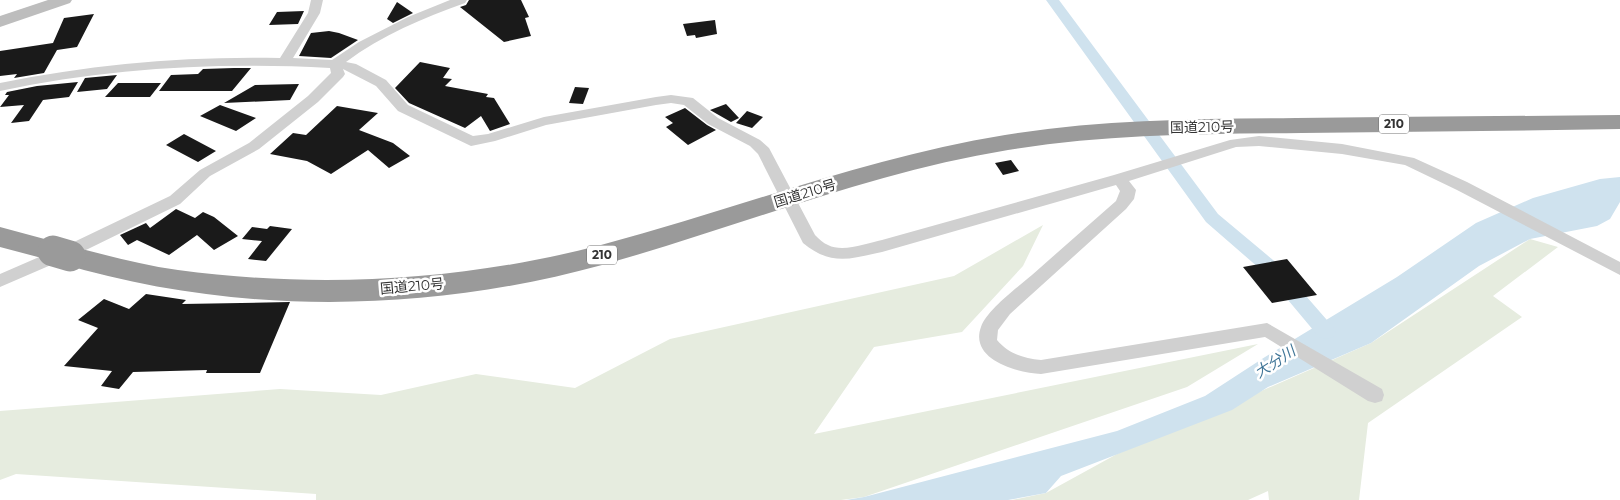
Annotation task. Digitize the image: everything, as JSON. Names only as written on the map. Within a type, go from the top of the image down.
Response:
[{"type":"highway","name":"国道210号","points":[[0,237],[154,276],[226,286],[309,291],[405,288],[492,278],[580,261],[884,169],[948,153],[1034,138],[1123,129],[1168,127],[1620,122]]},
{"type":"main road","points":[[0,22],[64,0]]},
{"type":"street","points":[[284,62],[314,13],[318,0]]},
{"type":"street","points":[[336,64],[354,49],[376,37],[461,0]]},
{"type":"street","points":[[0,87],[73,73],[130,66],[238,61],[336,64],[351,67],[381,83],[404,108],[471,141],[490,138],[544,121],[663,100],[688,101],[713,120],[764,150],[808,239],[813,244],[833,253],[849,254],[1119,180],[1213,148],[1252,141],[1342,149],[1399,158],[1418,164],[1620,269]]},
{"type":"street","points":[[0,281],[175,200],[205,172],[254,146],[313,99],[338,74],[336,64]]},
{"type":"street","points":[[1119,180],[1128,190],[1126,199],[1112,215],[1004,309],[989,328],[987,334],[988,342],[994,350],[1007,360],[1029,367],[1041,367],[1267,330],[1375,395]]},
{"type":"shaded area","points":[[1043,225],[1023,266],[962,332],[874,347],[814,434],[1258,344],[1187,387],[864,497],[841,500],[316,500],[316,494],[16,474],[0,480],[0,411],[280,389],[381,395],[476,374],[575,388],[670,339],[954,276]]},
{"type":"shaded area","points":[[1530,239],[1558,247],[1493,296],[1522,317],[1368,423],[1359,500],[1269,500],[1268,491],[1248,500],[1012,500],[1046,493],[1117,454],[1371,343]]},
{"type":"water","name":"大分川","points":[[1620,177],[1620,202],[1610,219],[1597,226],[1530,239],[1479,266],[1371,343],[1268,387],[1232,410],[1061,476],[1046,493],[1008,500],[846,500],[864,497],[1117,431],[1205,396],[1265,357],[1397,277],[1476,223],[1533,198],[1600,179]]},
{"type":"building","points":[[469,0],[521,0],[529,17],[525,18],[531,36],[504,42],[460,7],[466,5]]},
{"type":"building","points":[[397,2],[413,13],[393,23],[387,19]]},
{"type":"building","points":[[304,11],[298,24],[269,25],[277,12]]},
{"type":"building","points":[[94,14],[77,47],[57,50],[44,73],[14,78],[17,74],[0,76],[0,51],[53,43],[64,18]]},
{"type":"building","points":[[715,20],[717,34],[696,38],[695,35],[687,36],[683,24]]},
{"type":"building","points":[[329,31],[358,40],[331,58],[299,56],[311,33]]},
{"type":"building","points":[[420,62],[450,68],[443,78],[452,79],[445,86],[488,94],[486,97],[494,98],[510,124],[490,131],[481,116],[465,128],[409,103],[395,88]]},
{"type":"building","points":[[251,68],[232,91],[159,91],[171,75],[198,74],[203,69]]},
{"type":"building","points":[[117,75],[107,89],[77,92],[85,78]]},
{"type":"building","points":[[78,82],[69,97],[43,100],[29,121],[11,123],[24,105],[0,107],[9,95],[5,95],[7,92],[37,86]]},
{"type":"building","points":[[118,83],[161,83],[150,97],[105,97]]},
{"type":"building","points":[[299,84],[290,100],[224,103],[255,85]]},
{"type":"building","points":[[575,87],[589,88],[583,104],[569,103]]},
{"type":"building","points":[[726,104],[739,118],[731,122],[710,110]]},
{"type":"building","points":[[220,105],[256,118],[236,131],[200,116]]},
{"type":"building","points":[[337,106],[378,113],[359,130],[393,143],[410,156],[389,168],[368,150],[331,174],[307,161],[270,154],[293,133],[306,135]]},
{"type":"building","points":[[685,108],[716,130],[688,145],[666,127],[673,123],[665,117]]},
{"type":"building","points":[[747,111],[763,117],[752,128],[736,123]]},
{"type":"building","points":[[184,134],[216,151],[198,162],[166,145]]},
{"type":"building","points":[[1011,160],[1019,171],[1003,175],[995,163]]},
{"type":"building","points":[[176,209],[195,218],[203,212],[214,217],[238,236],[214,250],[197,235],[169,255],[137,240],[128,245],[120,235],[146,223],[150,228]]},
{"type":"building","points":[[270,226],[292,229],[266,261],[248,259],[262,241],[242,239],[252,227],[267,229]]},
{"type":"building","points":[[1287,259],[1317,295],[1272,303],[1243,267]]},
{"type":"building","points":[[146,294],[186,300],[182,304],[290,302],[260,373],[206,373],[207,370],[133,372],[119,389],[101,386],[112,371],[64,366],[98,328],[78,320],[104,299],[129,309]]},
{"type":"waterway","points":[[1052,0],[1212,218],[1273,270],[1326,332]]}]
